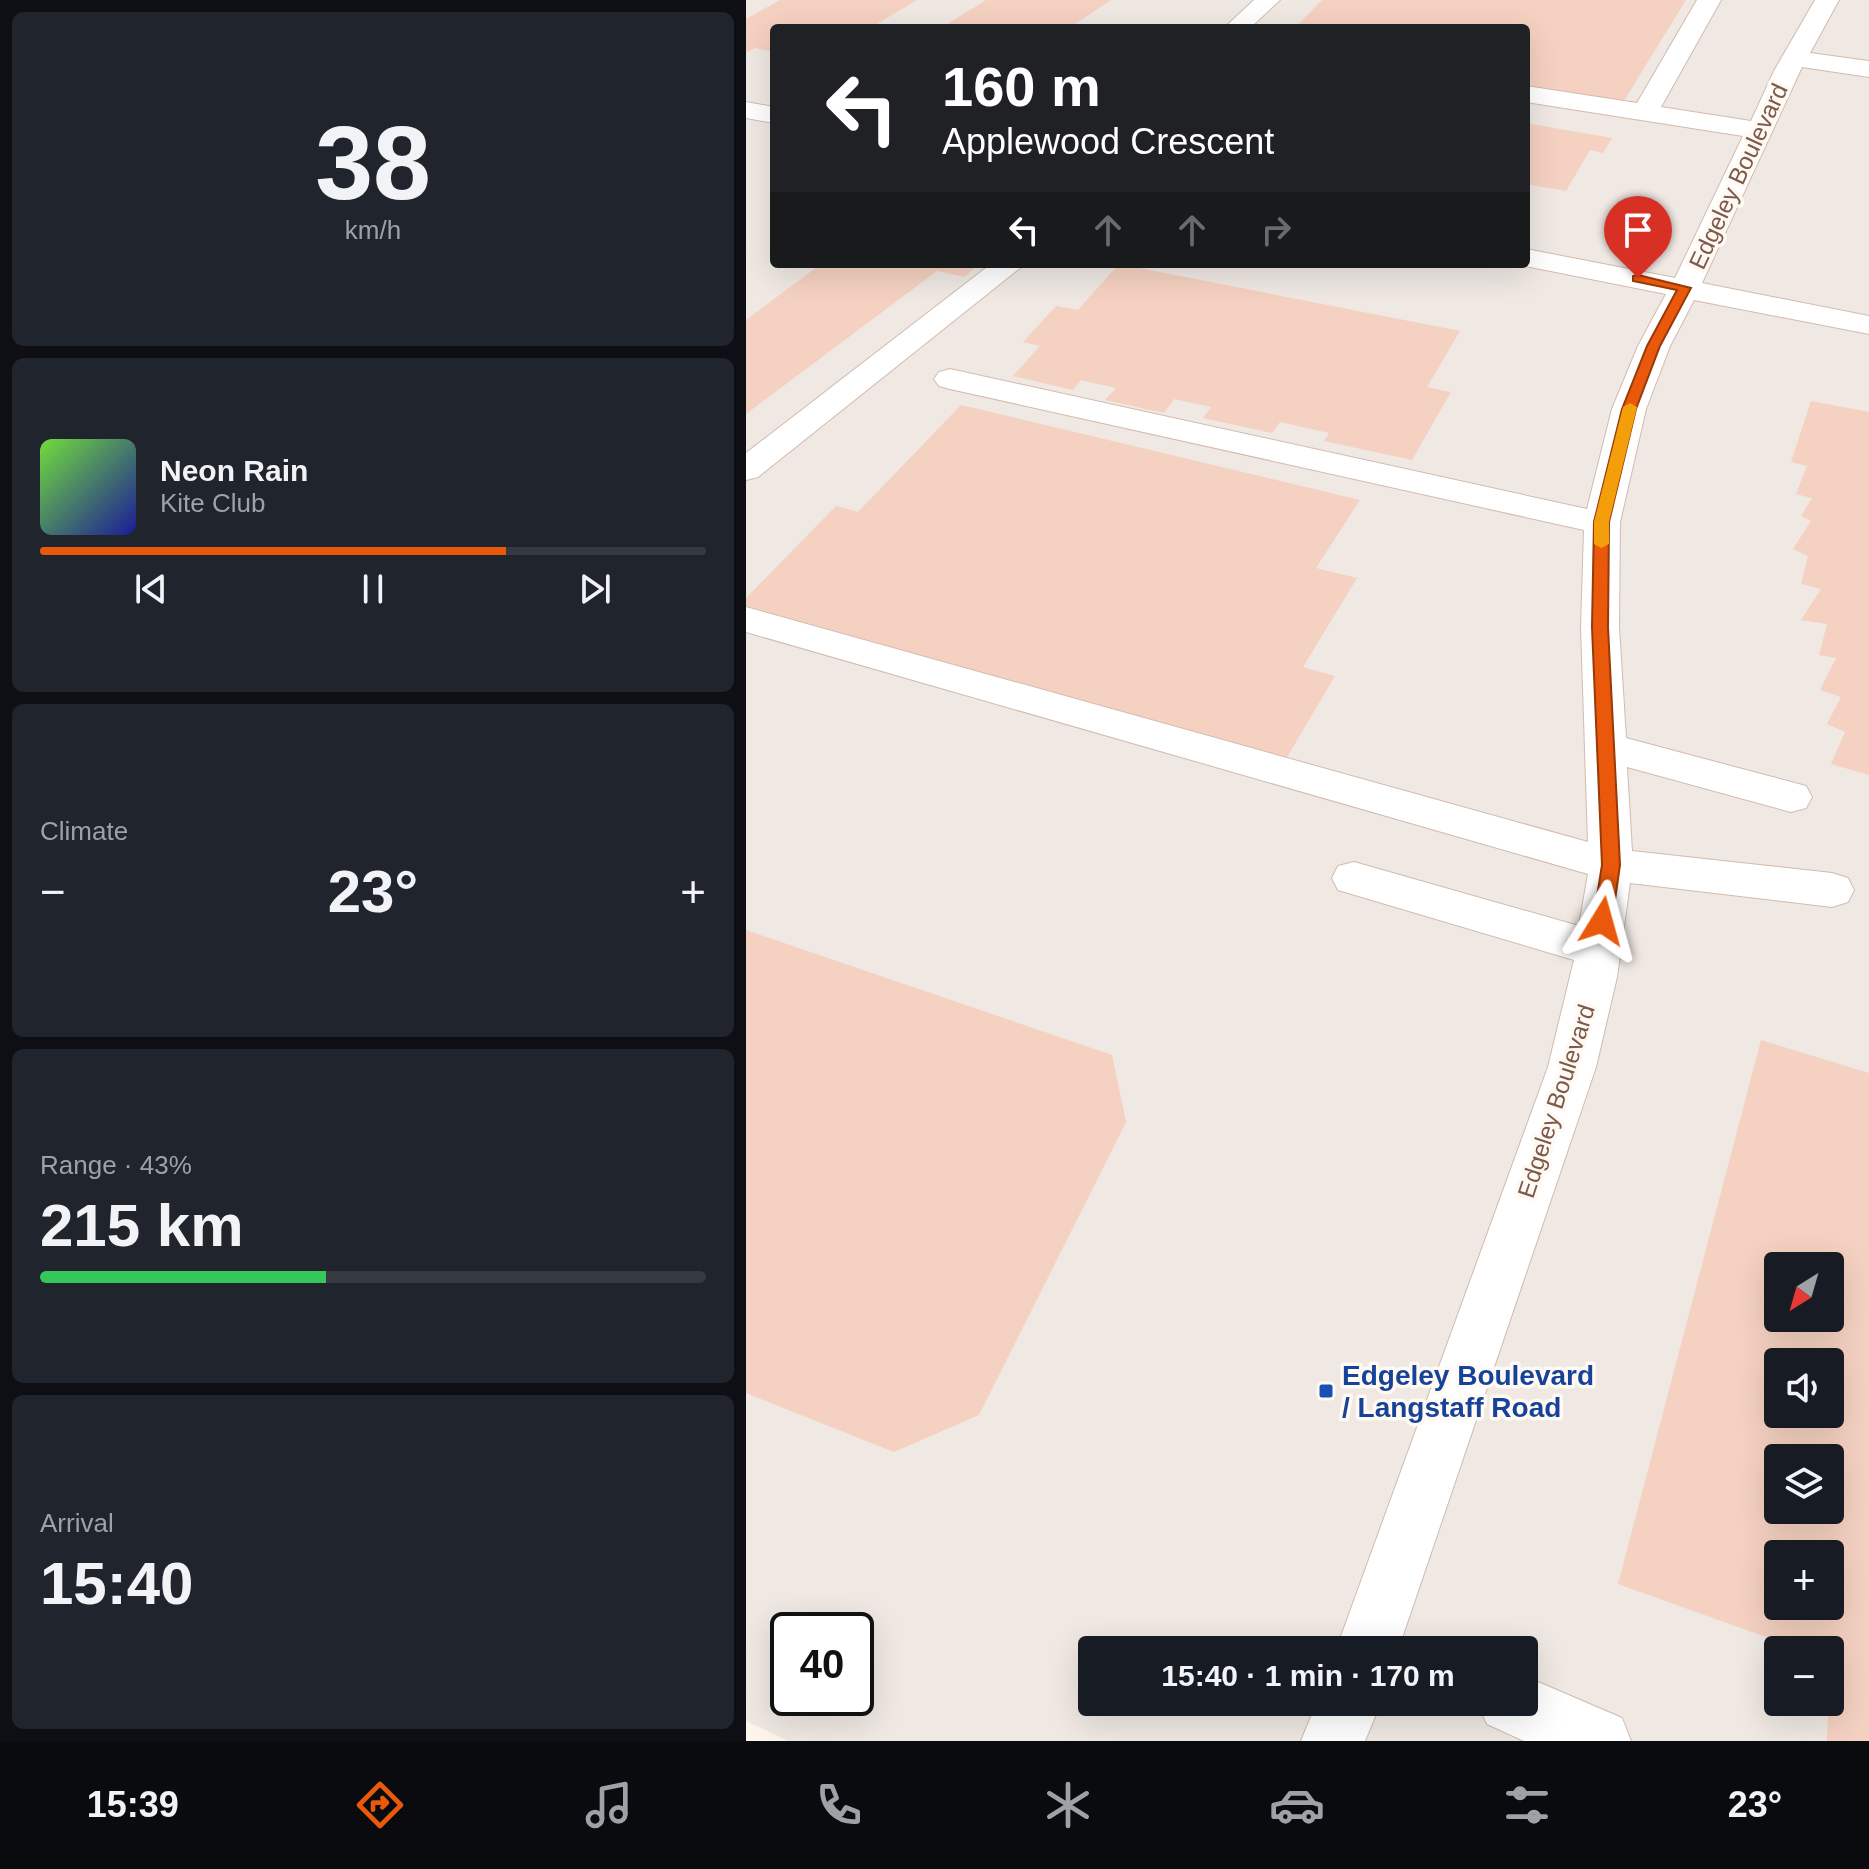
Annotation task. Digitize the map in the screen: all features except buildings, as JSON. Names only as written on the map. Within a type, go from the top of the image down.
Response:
[{"type":"street","points":[[1241,24],[1268,0]]},
{"type":"street","points":[[1644,113],[1709,0]]},
{"type":"street","name":"Edgeley Boulevard","points":[[1378,1636],[1572,1067],[1598,949],[1611,865],[1600,627],[1602,522],[1629,409],[1654,346],[1799,50],[1827,0]]},
{"type":"street","points":[[1799,50],[1869,51]]},
{"type":"street","points":[[1799,50],[1869,69]]},
{"type":"street","points":[[1530,95],[1759,130]]},
{"type":"street","points":[[746,110],[770,114]]},
{"type":"street","points":[[1530,259],[1869,325]]},
{"type":"street","points":[[746,470],[1005,268]]},
{"type":"street","points":[[950,379],[1530,509],[1602,522]]},
{"type":"street","points":[[746,619],[1611,865],[1832,890]]},
{"type":"street","points":[[1607,747],[1791,797]]},
{"type":"street","points":[[1354,878],[1598,949]]},
{"type":"street","points":[[1538,1715],[1599,1741]]},
{"type":"street","points":[[1333,1741],[1343,1716]]},
{"type":"shaded area","points":[[746,0],[1869,0],[1869,1741],[788,1741],[746,1721]]},
{"type":"slow traffic","points":[[1601,544],[1602,522],[1630,407]]},
{"type":"place","name":"Edgeley Boulevard / Langstaff Road","points":[[1326,1391]]},
{"type":"route","points":[[1602,921],[1611,865],[1600,627],[1602,522],[1629,409],[1654,346],[1685,288],[1638,278]]}]
